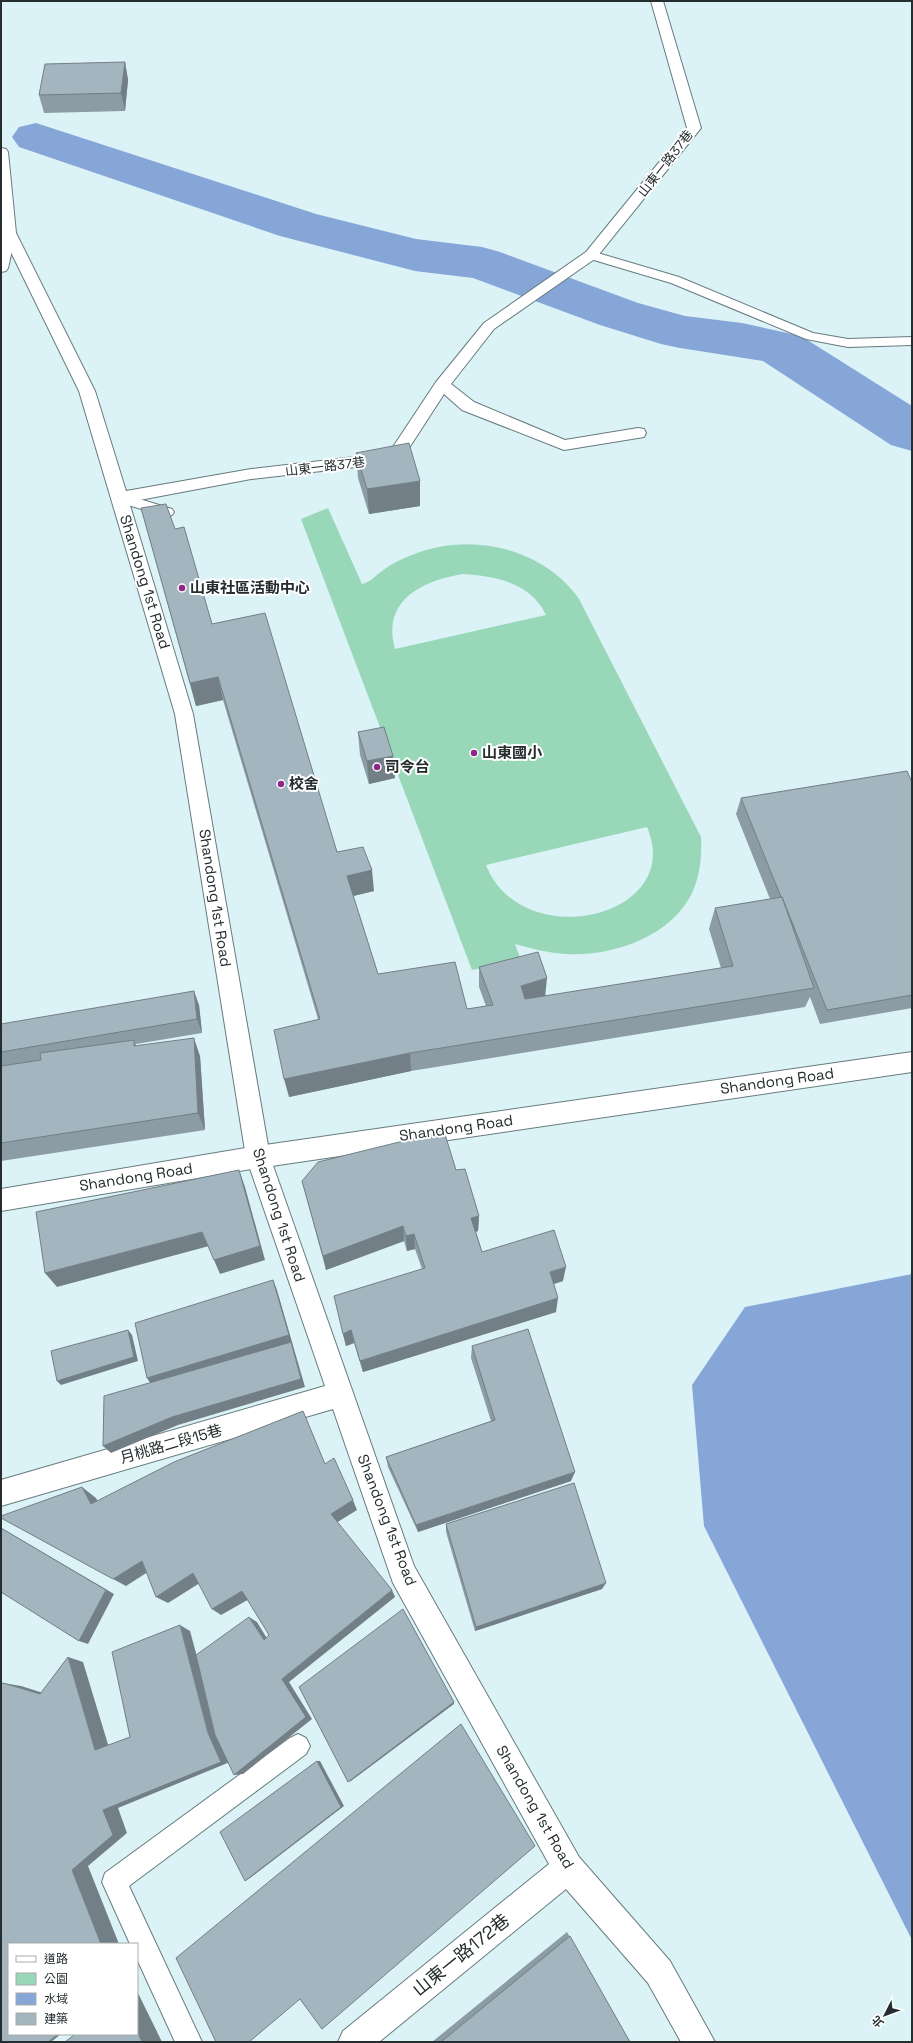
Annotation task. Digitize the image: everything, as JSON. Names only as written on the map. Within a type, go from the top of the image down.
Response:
[{"type":"street","name":"山東一路37巷","points":[[120,498],[251,474],[394,458],[442,385],[489,326],[591,255],[694,128],[657,1]]},
{"type":"street","points":[[1,152],[5,234],[1,268]]},
{"type":"street","name":"Shandong 1st Road","points":[[5,234],[87,392],[120,498],[184,714],[258,1157],[404,1573],[568,1868],[659,1972],[699,2042]]},
{"type":"street","points":[[442,385],[468,406],[564,445],[638,433]]},
{"type":"street","name":"Shandong Road","points":[[1,1200],[258,1157],[912,1062]]},
{"type":"street","name":"月桃路二段15巷","points":[[1,1493],[341,1394]]},
{"type":"street","name":"山東一路172巷","points":[[354,2042],[568,1868]]},
{"type":"lane","points":[[591,255],[675,280],[810,336],[848,343],[912,341]]},
{"type":"lane","points":[[120,498],[167,512]]},
{"type":"lane","points":[[189,2042],[114,1882],[298,1746]]},
{"type":"green space","points":[[328,508],[362,584],[400,560],[434,548],[457,545],[481,545],[504,549],[526,556],[546,567],[564,581],[579,599],[701,837],[700,866],[695,886],[682,908],[670,922],[638,941],[620,948],[602,952],[566,954],[515,944],[521,960],[472,970],[301,519]],"holes":[[[464,574],[500,579],[522,588],[531,595],[546,615],[395,649],[392,632],[394,617],[400,605],[409,595],[420,587],[434,581]],[[647,827],[653,858],[643,884],[622,903],[594,914],[563,917],[531,910],[505,893],[486,865]]]},
{"type":"water","points":[[912,1274],[912,1940],[704,1526],[692,1385],[745,1307]]},
{"type":"building","points":[[125,62],[121,93],[39,95],[45,64]]},
{"type":"building","points":[[409,443],[420,481],[367,489],[356,453]]},
{"type":"building","name":"校舍","points":[[166,504],[175,529],[184,527],[212,624],[265,613],[337,852],[363,847],[372,870],[347,876],[378,974],[455,962],[467,1009],[493,1005],[479,967],[538,952],[547,978],[521,986],[525,999],[733,966],[715,908],[782,897],[814,988],[410,1053],[284,1079],[274,1030],[320,1019],[218,677],[190,683],[141,508]]},
{"type":"building","points":[[384,727],[393,756],[367,761],[358,732]]},
{"type":"building","points":[[907,771],[912,782],[912,995],[827,1010],[741,798]]},
{"type":"building","points":[[194,991],[197,1019],[1,1052],[1,1024]]},
{"type":"building","points":[[194,1038],[198,1113],[1,1143],[1,1066],[41,1060],[40,1053],[134,1040],[134,1046]]},
{"type":"building","points":[[444,1131],[456,1170],[465,1169],[479,1216],[471,1218],[482,1252],[554,1230],[566,1267],[550,1272],[558,1298],[360,1361],[351,1330],[343,1334],[334,1296],[425,1268],[414,1234],[406,1236],[403,1226],[323,1256],[302,1181],[318,1162]]},
{"type":"building","points":[[239,1170],[260,1246],[214,1260],[202,1232],[45,1273],[36,1212]]},
{"type":"building","points":[[273,1280],[289,1335],[147,1378],[135,1323]]},
{"type":"building","points":[[528,1329],[575,1472],[416,1525],[386,1457],[495,1420],[472,1346]]},
{"type":"building","points":[[128,1330],[134,1357],[57,1381],[51,1351]]},
{"type":"building","points":[[291,1342],[301,1379],[172,1417],[103,1446],[104,1396]]},
{"type":"building","points":[[303,1411],[325,1464],[334,1458],[353,1500],[331,1514],[392,1590],[282,1679],[306,1717],[234,1775],[215,1735],[196,1655],[249,1617],[264,1640],[269,1635],[242,1591],[212,1609],[193,1573],[156,1597],[142,1561],[113,1579],[1,1518],[1,1516],[82,1487],[91,1504],[174,1462]]},
{"type":"building","points":[[574,1483],[606,1583],[476,1627],[446,1524]]},
{"type":"building","points":[[1,1528],[106,1590],[79,1641],[1,1592]]},
{"type":"building","points":[[403,1609],[454,1702],[348,1782],[299,1687]]},
{"type":"building","points":[[180,1625],[208,1733],[221,1762],[103,1810],[113,1835],[72,1870],[101,1943],[8,1943],[8,2035],[57,2035],[48,2042],[1,2042],[1,1684],[3,1683],[40,1694],[68,1657],[95,1750],[130,1737],[112,1652]]},
{"type":"building","points":[[461,1724],[535,1846],[322,2029],[300,1999],[249,2042],[216,2042],[176,1958]]},
{"type":"building","points":[[317,1761],[341,1807],[245,1881],[220,1832]]},
{"type":"building","points":[[570,1936],[630,2042],[441,2042]]},
{"type":"building","points":[[138,2033],[142,2042],[65,2042],[74,2035],[138,2035]]},
{"type":"waterway","points":[[36,137],[298,225],[415,255],[482,263],[619,314],[680,332],[742,340],[781,348],[912,432]]},
{"type":"place","name":"山東社區活動中心","points":[[182,588]]},
{"type":"place","name":"山東國小","points":[[474,753]]},
{"type":"place","name":"司令台","points":[[377,767]]},
{"type":"place","name":"校舍","points":[[281,784]]}]
